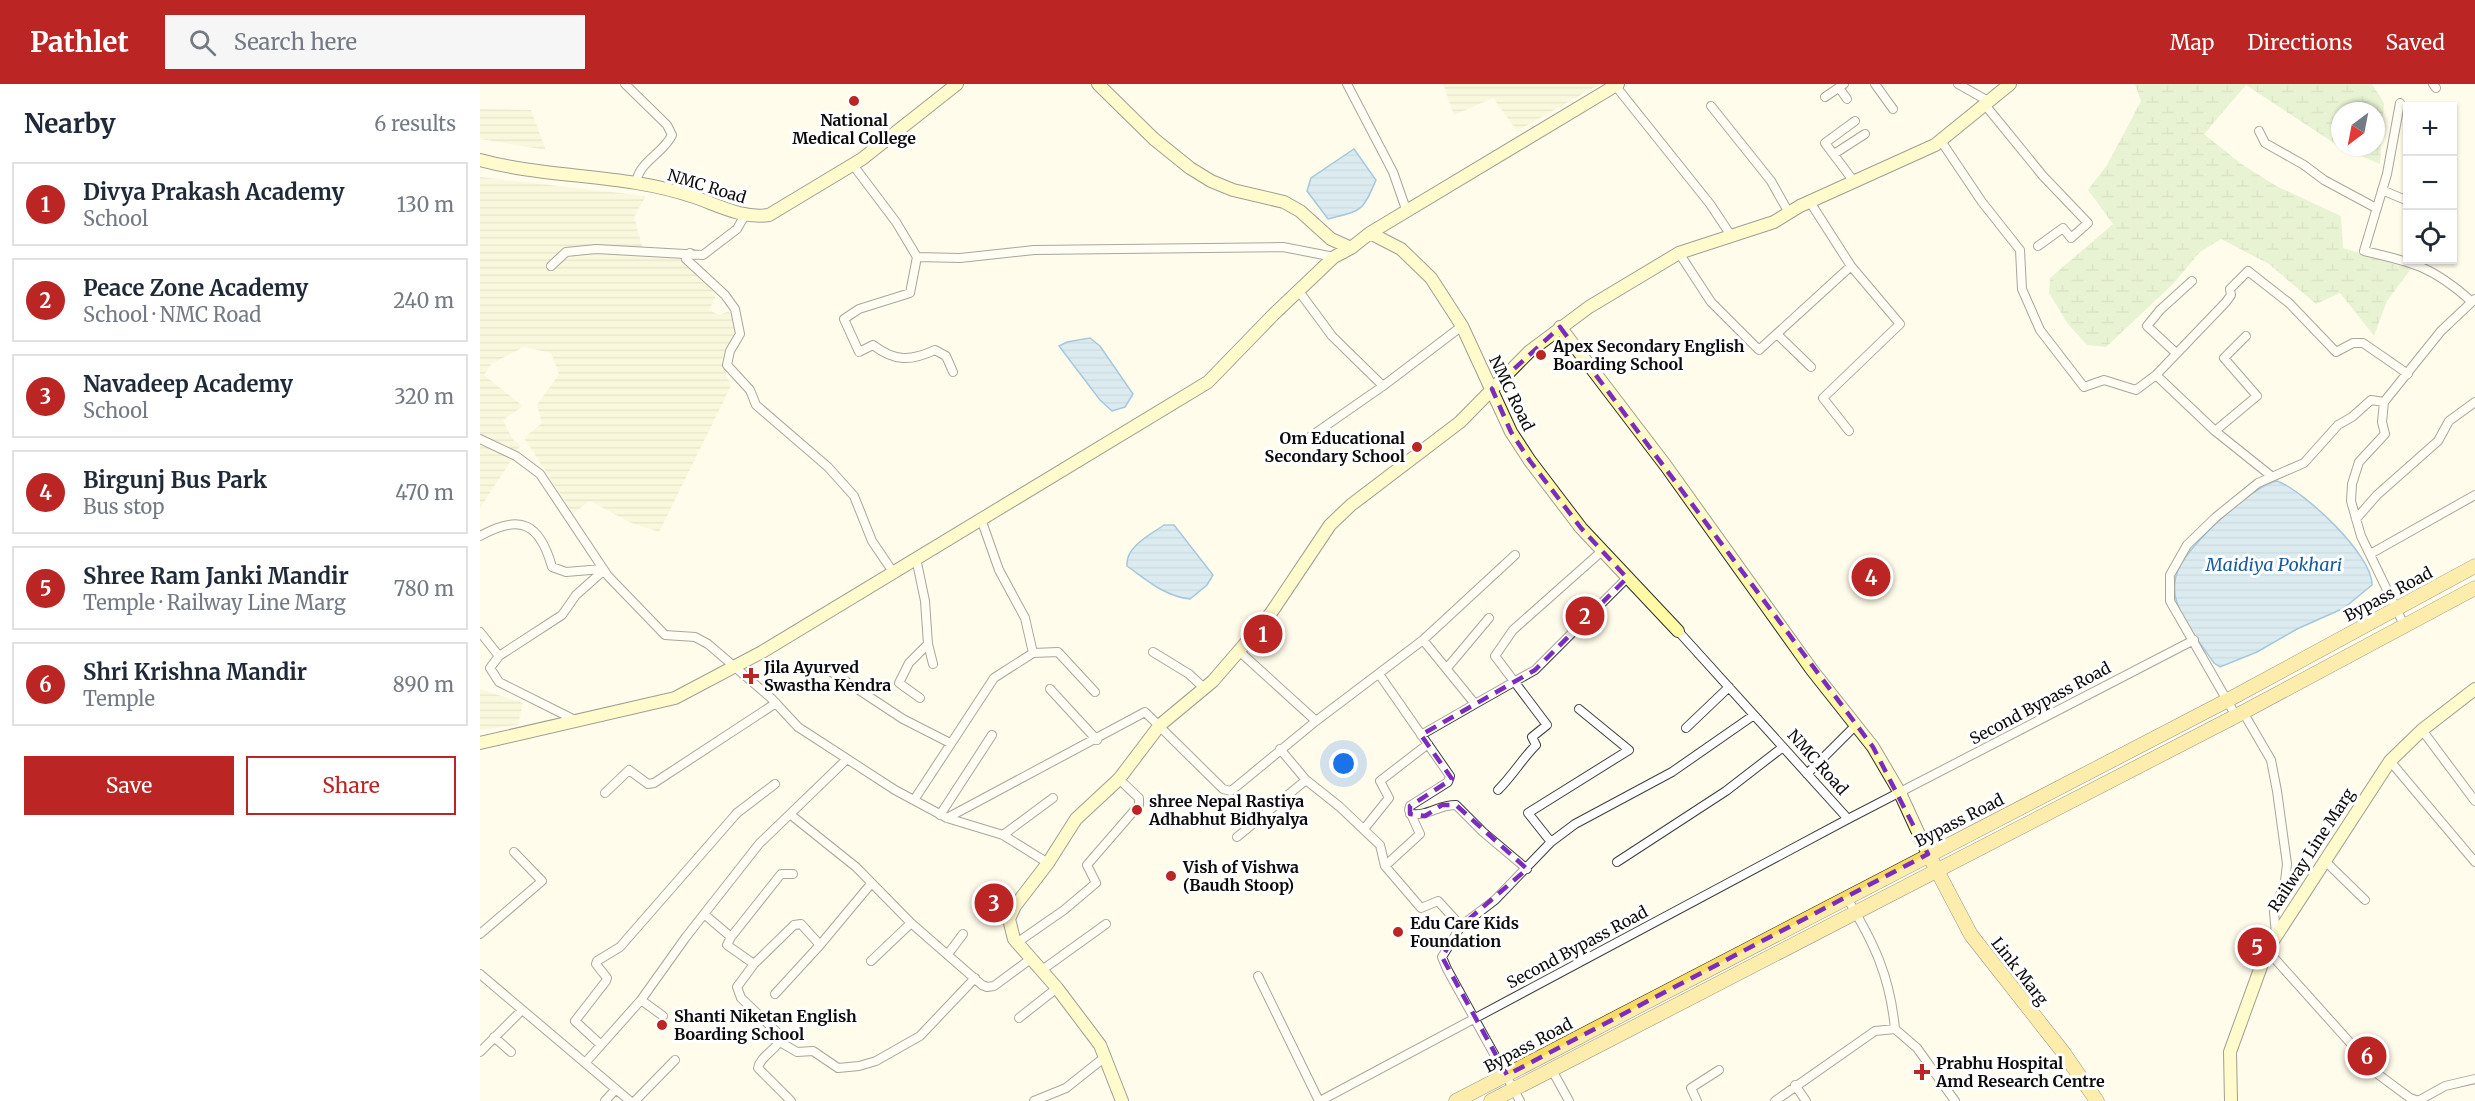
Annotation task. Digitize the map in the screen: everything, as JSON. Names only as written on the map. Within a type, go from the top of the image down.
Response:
[{"type":"main road","name":"Bypass Road","points":[[1456,1101],[2228,700],[2475,566]]},
{"type":"main road","name":"Bypass Road","points":[[1491,1101],[1516,1095],[1552,1070],[1936,869],[2240,714],[2475,588]]},
{"type":"main road","name":"Link Marg","points":[[1928,854],[1971,936],[2063,1052],[2097,1101]]},
{"type":"street","points":[[625,84],[667,125],[672,135],[659,152],[645,164],[637,175],[636,183]]},
{"type":"street","name":"NMC Road","points":[[480,160],[531,172],[590,175],[674,190],[745,215],[769,215],[781,210],[853,165],[957,84]]},
{"type":"street","points":[[1098,84],[1154,139],[1190,168],[1233,190],[1284,202],[1300,211],[1331,239],[1351,248]]},
{"type":"street","points":[[1347,84],[1393,172],[1407,212]]},
{"type":"street","points":[[480,743],[675,698],[736,666],[1208,382],[1298,290],[1334,257],[1616,84],[1710,204],[1732,237]]},
{"type":"street","points":[[1875,84],[1893,109]]},
{"type":"street","points":[[1958,84],[1988,104],[2043,176],[2088,223],[2071,238],[2063,228],[2038,246]]},
{"type":"street","points":[[1122,1101],[1105,1058],[1090,1030],[1017,942],[1010,930],[1009,919],[1015,906],[1048,863],[1076,819],[1119,778],[1161,725],[1205,689],[1239,651],[1271,613],[1330,525],[1351,505],[1460,422],[1530,351],[1560,327],[1679,253],[1774,222],[1810,202],[1941,141],[1988,104],[2009,84]]},
{"type":"street","points":[[1825,97],[1842,86],[1847,99]]},
{"type":"street","points":[[2400,103],[2382,190],[2364,251],[2408,261],[2446,279],[2473,300],[2441,331],[2384,402],[2382,422],[2385,434],[2360,462],[2352,484],[2351,501],[2361,536],[2372,553],[2404,625]]},
{"type":"street","points":[[1711,106],[1771,181],[1789,213]]},
{"type":"street","points":[[1855,121],[1825,143],[1855,183]]},
{"type":"street","points":[[2259,131],[2265,143],[2304,165],[2324,180],[2376,208]]},
{"type":"street","points":[[1834,154],[1865,134]]},
{"type":"street","points":[[1941,141],[1982,202],[2020,250],[2022,289],[2040,330],[2084,387],[2104,380],[2136,390],[2156,375],[2226,302],[2231,296],[2230,289],[2248,271],[2289,303],[2336,352],[2353,343],[2363,343],[2408,374]]},
{"type":"street","points":[[853,165],[896,222],[916,257],[910,293],[859,309],[844,319],[859,352],[873,345],[887,356],[916,359],[935,350],[946,356],[953,372]]},
{"type":"street","points":[[2382,190],[2403,199]]},
{"type":"street","points":[[1810,202],[1851,266],[1900,324],[1823,398],[1850,431]]},
{"type":"street","points":[[551,266],[566,252],[586,250],[704,255],[737,229],[745,215]]},
{"type":"street","name":"NMC Road","points":[[1370,233],[1401,249],[1431,278],[1462,326],[1510,432],[1581,528],[1678,631],[1848,819]]},
{"type":"street","points":[[916,257],[960,258],[1034,250],[1283,248],[1334,257]]},
{"type":"street","points":[[690,253],[686,259],[725,295],[735,309],[740,334],[730,351],[727,365],[750,390],[756,405],[828,467],[854,496],[872,541],[893,572]]},
{"type":"street","points":[[1679,253],[1711,302],[1759,350],[1851,266]]},
{"type":"street","points":[[2176,353],[2147,326],[2160,310],[2192,281]]},
{"type":"street","points":[[1298,290],[1332,336],[1383,387]]},
{"type":"street","points":[[1304,441],[1383,387],[1462,326]]},
{"type":"street","points":[[1560,327],[1855,726],[1873,747],[1900,793],[1928,854]]},
{"type":"street","points":[[1777,334],[1811,367]]},
{"type":"street","points":[[2215,431],[2257,396],[2224,358],[2246,336]]},
{"type":"street","points":[[2156,375],[2215,431],[2270,475]]},
{"type":"street","points":[[2276,936],[2274,912],[2285,881],[2287,864],[2271,760],[2228,700],[2170,600],[2170,575],[2187,545],[2242,495],[2270,475],[2304,463],[2338,425],[2352,417],[2371,399],[2384,402]]},
{"type":"street","points":[[2356,519],[2377,495],[2438,441],[2449,421],[2475,402]]},
{"type":"street","points":[[480,439],[516,456],[540,474],[602,570],[665,635],[695,637],[736,666],[798,727],[914,800],[943,817],[1003,835],[1048,863]]},
{"type":"street","points":[[2372,553],[2475,495]]},
{"type":"street","points":[[981,519],[999,570],[1024,618],[1033,653]]},
{"type":"street","points":[[480,536],[515,523],[531,528],[546,544],[552,567],[566,572],[602,570]]},
{"type":"street","points":[[1498,790],[1518,770],[1523,758],[1536,745],[1532,737],[1547,724],[1495,656],[1513,630],[1602,551]]},
{"type":"street","points":[[943,817],[1097,740],[1145,712],[1228,791],[1424,640],[1515,555]]},
{"type":"street","points":[[916,558],[925,601],[928,645],[933,664]]},
{"type":"street","points":[[578,722],[499,682],[490,668],[499,656],[562,615],[576,596],[602,570]]},
{"type":"street","points":[[1421,735],[1534,670],[1570,637],[1627,578]]},
{"type":"street","points":[[1447,668],[1489,618]]},
{"type":"street","points":[[480,632],[499,656]]},
{"type":"street","points":[[1424,640],[1474,704]]},
{"type":"street","name":"Second Bypass Road","points":[[1319,1101],[1848,819],[2194,640]]},
{"type":"street","points":[[920,698],[899,683],[909,663],[928,645]]},
{"type":"street","points":[[1239,651],[1316,721]]},
{"type":"street","points":[[914,800],[994,678],[1033,653],[1058,652],[1095,693]]},
{"type":"street","points":[[1153,652],[1189,674],[1205,689]]},
{"type":"street","points":[[827,669],[903,719],[950,743]]},
{"type":"street","points":[[1379,674],[1450,780],[1410,806],[1410,814],[1416,820],[1420,834],[1385,866]]},
{"type":"street","points":[[1686,728],[1729,687]]},
{"type":"street","points":[[1050,689],[1097,740]]},
{"type":"street","name":"Railway Line Marg","points":[[2230,1101],[2230,1052],[2267,950],[2390,761],[2422,729],[2475,689]]},
{"type":"street","points":[[605,793],[629,770],[648,784],[654,783],[776,703]]},
{"type":"street","points":[[1551,842],[1528,813],[1629,750],[1579,709]]},
{"type":"street","points":[[1516,1095],[1442,957],[1461,926],[1495,900],[1551,842],[1575,824],[1672,772],[1754,715]]},
{"type":"street","points":[[1807,774],[1855,726]]},
{"type":"street","points":[[2422,729],[2475,801]]},
{"type":"street","points":[[943,817],[992,735]]},
{"type":"street","points":[[1364,829],[1389,798],[1380,781],[1428,744]]},
{"type":"street","points":[[1617,862],[1726,791],[1783,747]]},
{"type":"street","points":[[1280,749],[1306,780],[1380,845],[1385,866],[1423,910],[1438,901],[1461,926]]},
{"type":"street","points":[[585,1063],[641,1000],[759,844],[847,759]]},
{"type":"street","points":[[2390,761],[2475,862]]},
{"type":"street","points":[[1017,942],[1064,910],[1096,883],[1087,865],[1139,805],[1139,798],[1119,778]]},
{"type":"street","points":[[1237,837],[1306,780]]},
{"type":"street","points":[[601,1046],[575,1021],[606,981],[607,978],[596,964],[597,961],[620,947],[736,813],[776,784]]},
{"type":"street","points":[[1003,835],[1053,798]]},
{"type":"street","points":[[1410,814],[1425,816],[1442,805],[1456,805],[1483,832],[1527,869]]},
{"type":"street","points":[[791,815],[856,867],[870,885],[911,923],[987,987],[994,986],[1032,958]]},
{"type":"street","points":[[480,933],[542,881],[514,852]]},
{"type":"street","points":[[2324,860],[2365,900]]},
{"type":"street","points":[[754,964],[728,945],[731,938],[771,884],[781,874],[793,874]]},
{"type":"street","points":[[776,994],[870,885]]},
{"type":"street","points":[[1847,898],[1884,969],[1892,999],[1895,1029],[1917,1048],[1955,1101]]},
{"type":"street","points":[[704,914],[731,938]]},
{"type":"street","points":[[871,961],[911,923]]},
{"type":"street","points":[[791,1101],[758,1068],[759,1063],[780,1042],[780,1032],[737,992],[737,987],[754,964],[794,925],[801,924],[820,945]]},
{"type":"street","points":[[1042,970],[1106,924]]},
{"type":"street","points":[[948,954],[963,934]]},
{"type":"street","points":[[2267,950],[2379,1075],[2418,1101],[2445,1086],[2475,1079]]},
{"type":"street","points":[[1258,976],[1319,1101]]},
{"type":"street","points":[[481,978],[630,1101]]},
{"type":"street","points":[[780,1042],[797,1052],[813,1051],[838,1068],[859,1066],[876,1061],[921,1036],[975,978]]},
{"type":"street","points":[[1018,1018],[1057,988]]},
{"type":"street","points":[[641,1000],[663,1016]]},
{"type":"street","points":[[480,1052],[521,1011]]},
{"type":"street","points":[[1775,1101],[1875,1031],[1895,1029]]},
{"type":"street","points":[[494,1037],[511,1052]]},
{"type":"street","points":[[1034,1101],[1066,1088],[1105,1058]]},
{"type":"street","points":[[635,1101],[675,1060]]},
{"type":"street","points":[[1552,1070],[1569,1101]]},
{"type":"street","points":[[1697,1101],[1691,1088],[1719,1070]]},
{"type":"street","points":[[1796,1085],[1806,1101]]},
{"type":"street","points":[[605,1101],[616,1089]]},
{"type":"highlighted area","points":[[1560,327],[1873,747],[1928,854],[1507,1075],[1442,957],[1461,926],[1527,869],[1456,805],[1442,805],[1425,816],[1410,814],[1410,806],[1452,779],[1421,735],[1535,670],[1627,578],[1581,528],[1530,461],[1511,432],[1492,389]]},
{"type":"green space","points":[[1443,84],[1600,84],[1517,131],[1493,98],[1454,115]]},
{"type":"green space","points":[[2135,84],[2372,84],[2383,102],[2331,102],[2331,141],[2246,85],[2204,134],[2240,163],[2276,186],[2341,216],[2343,248],[2411,269],[2387,301],[2374,336],[2340,293],[2316,304],[2269,264],[2221,239],[2200,252],[2173,284],[2106,347],[2087,345],[2068,324],[2049,293],[2050,278],[2113,224],[2088,190],[2107,165],[2141,101]]},
{"type":"green space","points":[[480,109],[531,110],[546,150],[480,139]]},
{"type":"green space","points":[[2361,156],[2381,156],[2380,164]]},
{"type":"green space","points":[[480,177],[646,196],[634,217],[645,257],[683,256],[689,268],[716,295],[709,310],[719,315],[729,311],[737,330],[721,361],[731,386],[659,532],[629,522],[590,501],[573,513],[524,438],[542,423],[537,405],[559,374],[551,353],[524,347],[491,364],[484,375],[523,406],[503,420],[513,440],[521,445],[480,508]]},
{"type":"green space","points":[[480,689],[523,703],[518,725],[480,730]]},
{"type":"water","points":[[1354,149],[1376,180],[1360,208],[1328,219],[1307,191],[1311,178]]},
{"type":"water","points":[[1090,338],[1100,346],[1133,394],[1125,407],[1112,411],[1100,400],[1059,346],[1067,342]]},
{"type":"water","name":"Maidiya Pokhari","points":[[2277,481],[2303,497],[2335,525],[2361,557],[2369,572],[2372,585],[2344,608],[2297,629],[2257,652],[2220,667],[2214,663],[2181,613],[2175,595],[2177,574],[2195,545],[2222,517],[2253,493]]},
{"type":"water","points":[[1164,525],[1174,525],[1213,575],[1207,585],[1190,599],[1164,591],[1127,566],[1127,559],[1134,547]]},
{"type":"place","name":"National Medical College","points":[[854,101]]},
{"type":"place","name":"Apex Secondary English Boarding School","points":[[1541,355]]},
{"type":"place","name":"Om Educational Secondary School","points":[[1417,447]]},
{"type":"place","name":"Birgunj Bus Park","points":[[1871,577]]},
{"type":"place","name":"Peace Zone Academy","points":[[1585,616]]},
{"type":"place","name":"Divya Prakash Academy","points":[[1263,634]]},
{"type":"place","name":"Jila Ayurved Swastha Kendra","points":[[751,676]]},
{"type":"place","name":"shree Nepal Rastiya Adhabhut Bidhyalya","points":[[1137,810]]},
{"type":"place","name":"Vish of Vishwa (Baudh Stoop)","points":[[1171,876]]},
{"type":"place","name":"Navadeep Academy","points":[[994,903]]},
{"type":"place","name":"Edu Care Kids Foundation","points":[[1398,932]]},
{"type":"place","name":"Shree Ram Janki Mandir","points":[[2257,947]]},
{"type":"place","name":"Shanti Niketan English Boarding School","points":[[662,1025]]},
{"type":"place","name":"Shri Krishna Mandir","points":[[2367,1056]]},
{"type":"place","name":"Prabhu Hospital Amd Research Centre","points":[[1922,1072]]}]
